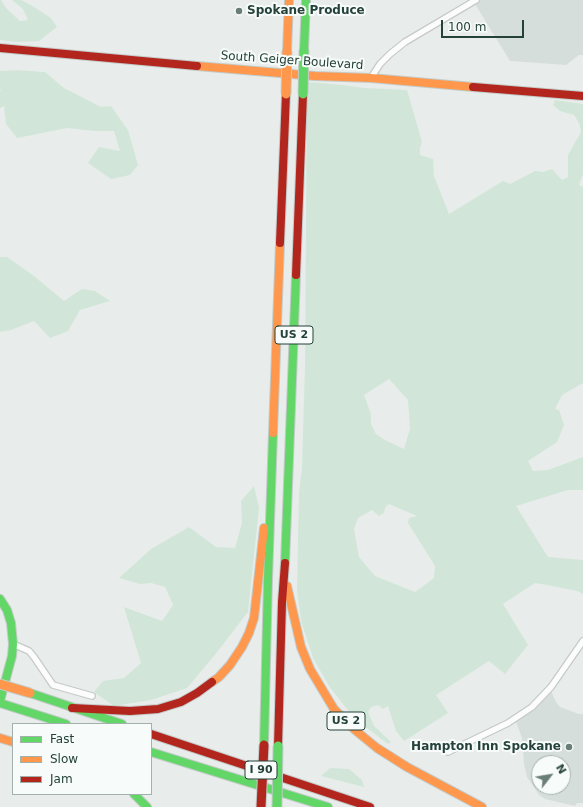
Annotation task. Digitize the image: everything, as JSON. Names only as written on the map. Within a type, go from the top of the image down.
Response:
[{"type":"main road","name":"US 2","points":[[261,807],[289,0]]},
{"type":"main road","name":"US 2","points":[[277,807],[282,602],[285,575],[305,17],[307,0]]},
{"type":"main road","name":"South Geiger Boulevard","points":[[0,48],[315,76],[371,78],[583,96]]},
{"type":"main road","points":[[72,708],[130,711],[158,709],[181,702],[198,693],[219,677],[230,665],[242,647],[254,618],[263,535],[271,505]]},
{"type":"main road","name":"US 2","points":[[285,575],[301,647],[322,692],[334,709],[355,730],[377,748],[407,767],[482,807]]},
{"type":"main road","points":[[0,599],[11,623],[13,644],[12,656],[0,702],[63,723]]},
{"type":"main road","points":[[0,684],[119,723]]},
{"type":"main road","name":"I 90","points":[[152,734],[370,807]]},
{"type":"main road","points":[[0,738],[12,742]]},
{"type":"main road","name":"I 90","points":[[152,752],[328,807]]},
{"type":"main road","points":[[135,795],[147,807]]},
{"type":"street","points":[[371,78],[380,64],[405,42],[476,0]]},
{"type":"street","points":[[448,752],[508,723],[532,707],[551,687],[583,641]]},
{"type":"street","points":[[13,644],[28,651],[34,657],[53,685],[92,696]]},
{"type":"shaded area","points":[[481,0],[583,0],[583,55],[579,55],[566,65],[510,61],[475,4]]},
{"type":"shaded area","points":[[550,689],[560,707],[583,714],[583,803],[577,803],[575,806],[545,799],[539,795],[571,795],[571,755],[531,755],[531,783],[527,777],[524,764],[522,738],[516,722],[536,706]]},
{"type":"green space","points":[[0,0],[20,21],[28,20],[23,9],[12,0],[21,0],[34,7],[51,18],[57,27],[39,41],[16,42],[0,40]]},
{"type":"green space","points":[[17,70],[45,72],[64,88],[101,107],[111,106],[128,130],[138,165],[130,175],[111,179],[88,163],[99,147],[120,151],[114,131],[94,131],[67,128],[17,138],[6,124],[4,106],[0,108],[0,71]]},
{"type":"green space","points":[[307,82],[364,88],[407,90],[422,142],[420,155],[433,159],[434,176],[449,214],[503,181],[510,184],[535,171],[543,172],[552,169],[562,180],[568,177],[568,155],[581,132],[579,123],[574,115],[560,111],[553,105],[555,100],[583,104],[583,174],[579,185],[583,187],[583,383],[562,395],[555,409],[559,410],[564,425],[557,442],[528,461],[533,471],[548,470],[583,457],[583,490],[568,490],[516,506],[548,557],[583,560],[583,594],[577,591],[535,583],[503,604],[528,645],[505,674],[489,661],[436,695],[448,713],[404,741],[396,731],[388,706],[383,709],[378,705],[371,707],[368,712],[374,726],[391,742],[388,744],[367,728],[346,708],[329,686],[313,658],[301,621],[297,590],[299,492],[302,468],[305,366]],"holes":[[[389,379],[408,400],[410,429],[404,449],[376,434],[371,424],[371,414],[364,395]],[[389,504],[417,516],[409,518],[408,523],[435,566],[434,578],[415,592],[375,576],[359,557],[354,529],[358,518],[372,510],[379,516],[384,513],[385,508]]]},
{"type":"green space","points":[[0,257],[7,257],[34,276],[64,301],[82,289],[95,291],[110,301],[80,310],[68,331],[50,338],[34,321],[11,330],[0,332]]},
{"type":"green space","points":[[254,486],[259,508],[248,612],[214,656],[187,688],[151,700],[114,706],[94,692],[103,681],[124,678],[141,663],[124,607],[162,621],[173,605],[165,587],[151,583],[140,584],[119,578],[151,549],[189,527],[216,547],[235,548],[242,523],[241,501]]},
{"type":"green space","points":[[330,768],[349,769],[362,780],[364,787],[321,776]]},
{"type":"traffic: fast","points":[[304,50],[306,0]]},
{"type":"traffic: fast","points":[[303,94],[304,50]]},
{"type":"traffic: fast","points":[[285,563],[296,275]]},
{"type":"traffic: fast","points":[[264,745],[273,433]]},
{"type":"traffic: fast","points":[[0,599],[7,610],[11,623],[13,644],[12,656],[0,701]]},
{"type":"traffic: fast","points":[[30,693],[119,723]]},
{"type":"traffic: fast","points":[[0,703],[63,723]]},
{"type":"traffic: fast","points":[[277,807],[278,746]]},
{"type":"traffic: fast","points":[[152,752],[328,807]]},
{"type":"traffic: fast","points":[[135,795],[147,807]]},
{"type":"traffic: slow","points":[[287,51],[289,0]]},
{"type":"traffic: slow","points":[[286,94],[287,51]]},
{"type":"traffic: slow","points":[[197,66],[315,76],[371,78],[473,87]]},
{"type":"traffic: slow","points":[[273,433],[280,243]]},
{"type":"traffic: slow","points":[[212,682],[230,665],[249,633],[254,618],[264,528]]},
{"type":"traffic: slow","points":[[287,586],[301,647],[310,669],[334,709],[355,730],[377,748],[407,767],[482,807]]},
{"type":"traffic: slow","points":[[0,684],[30,693]]},
{"type":"traffic: slow","points":[[0,738],[12,742]]},
{"type":"traffic: jam","points":[[0,48],[197,66]]},
{"type":"traffic: jam","points":[[473,87],[583,96]]},
{"type":"traffic: jam","points":[[280,243],[286,94]]},
{"type":"traffic: jam","points":[[296,275],[303,94]]},
{"type":"traffic: jam","points":[[278,746],[282,602],[285,563]]},
{"type":"traffic: jam","points":[[72,708],[130,711],[158,709],[181,702],[212,682]]},
{"type":"traffic: jam","points":[[152,734],[370,807]]},
{"type":"traffic: jam","points":[[261,807],[264,745]]},
{"type":"place","name":"Spokane Produce","points":[[239,11]]},
{"type":"place","name":"Hampton Inn Spokane","points":[[569,747]]}]
